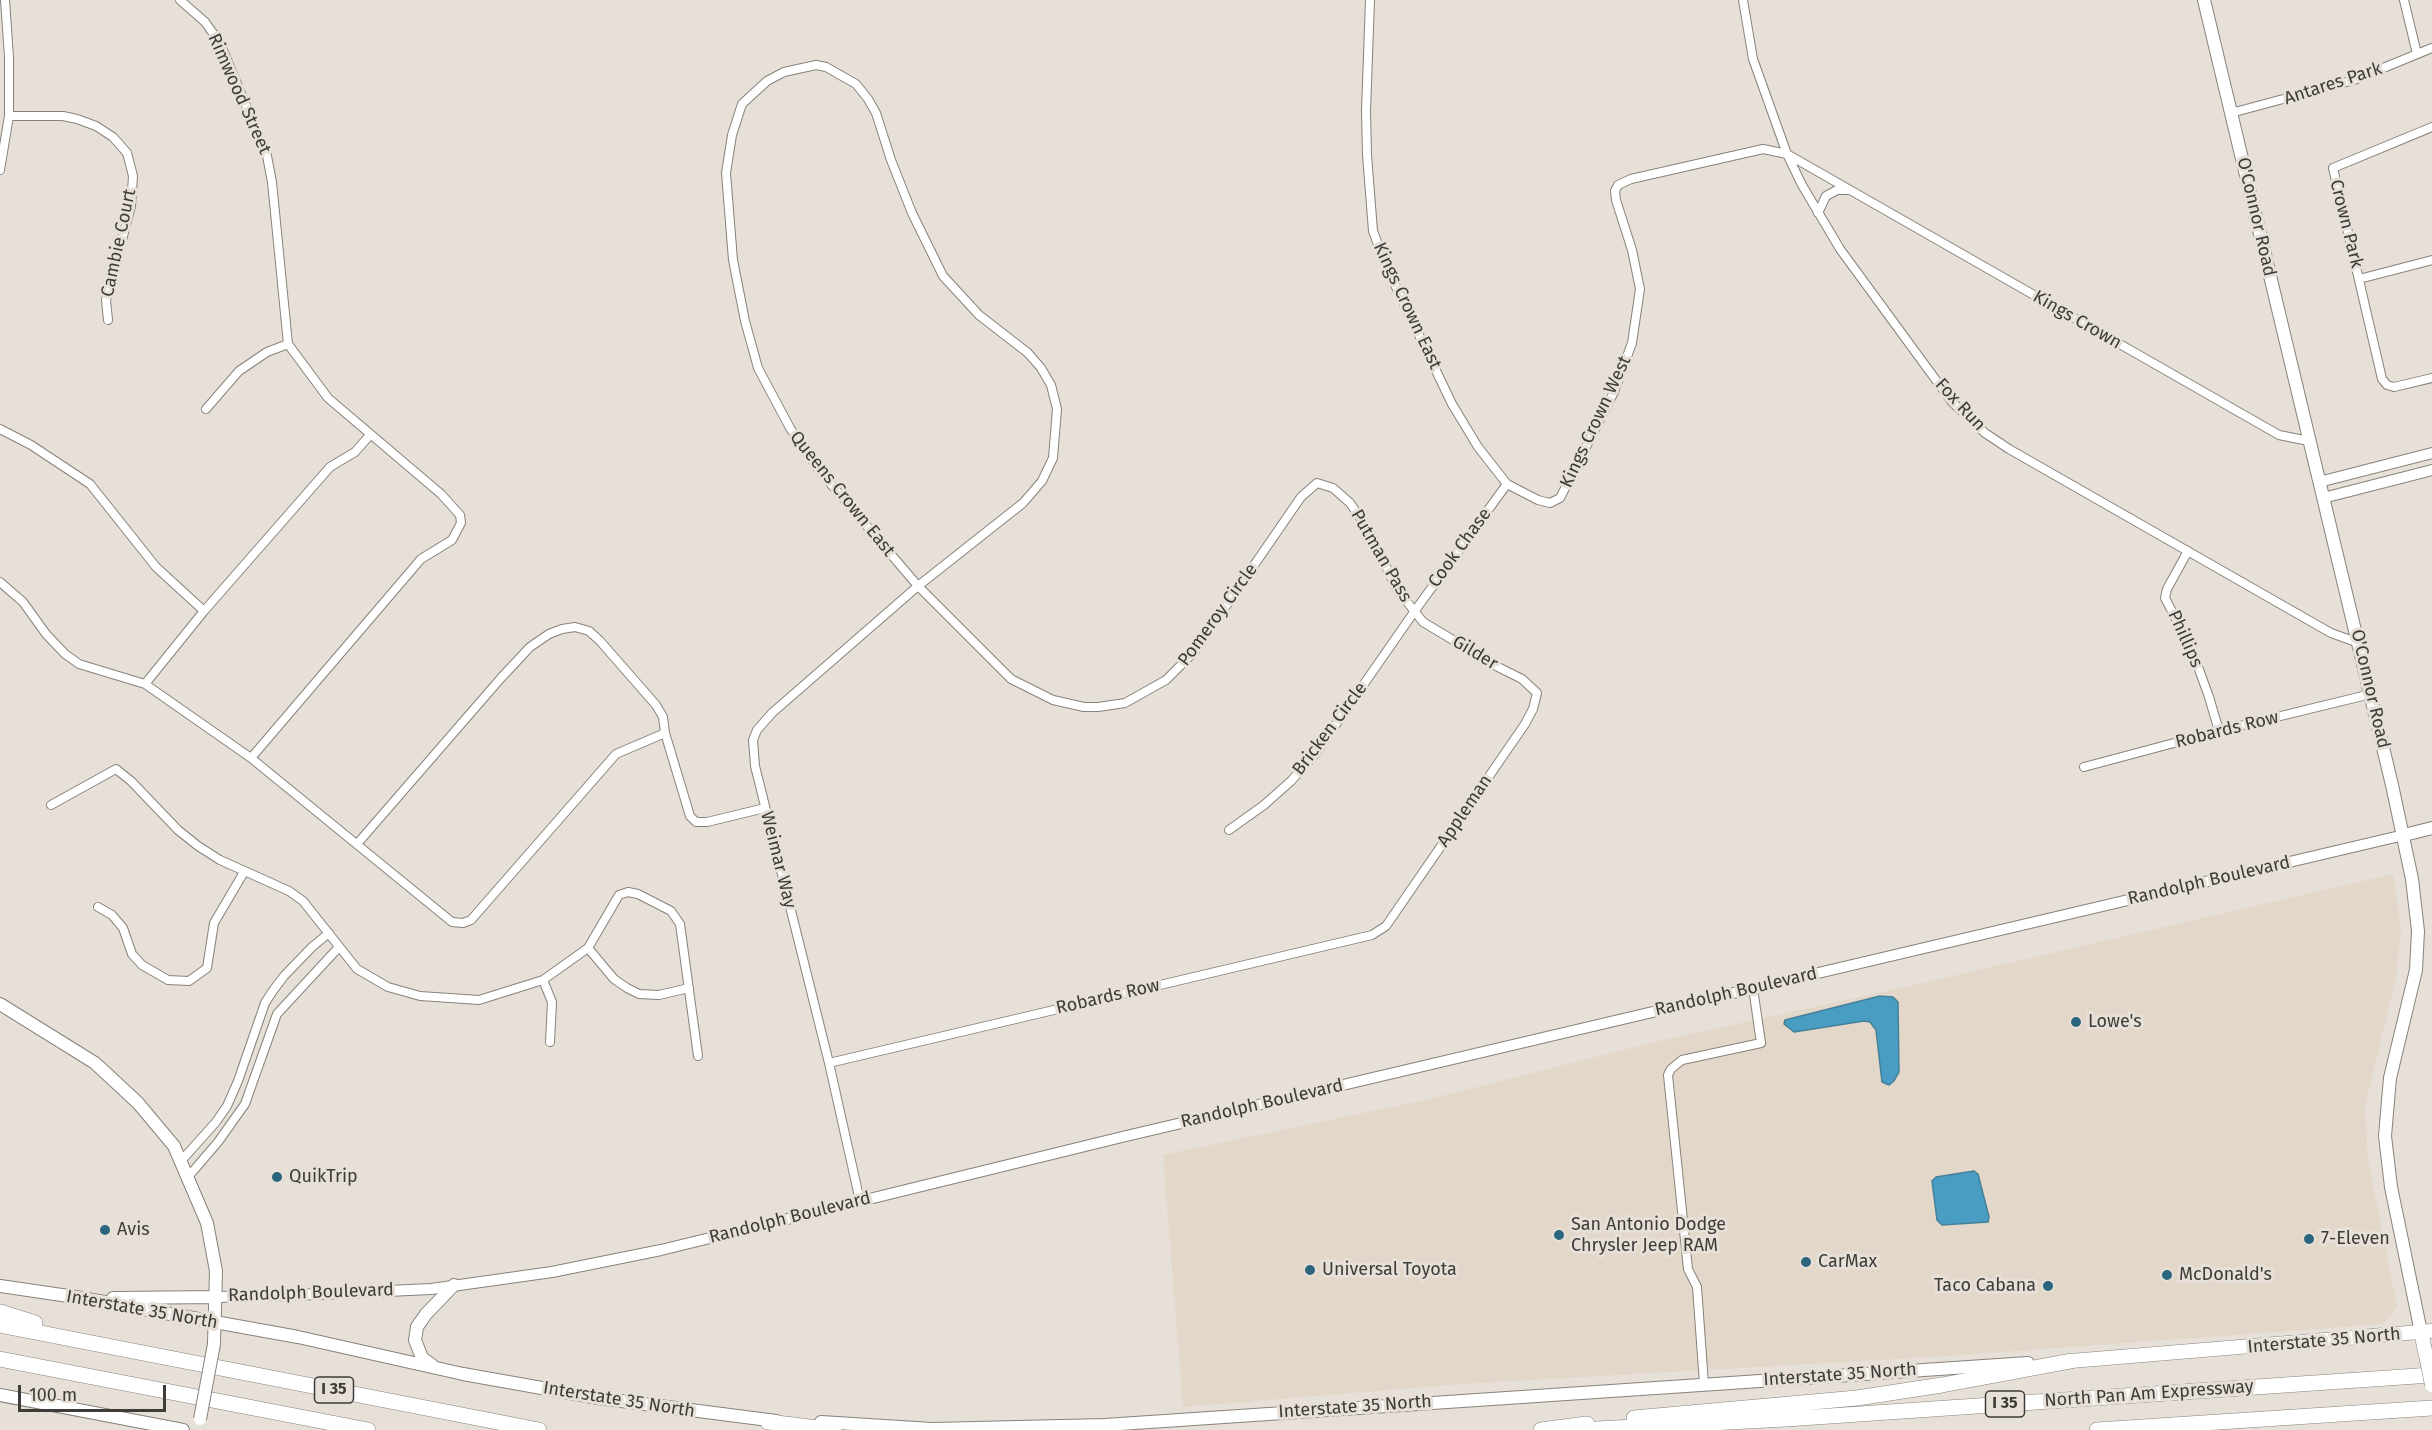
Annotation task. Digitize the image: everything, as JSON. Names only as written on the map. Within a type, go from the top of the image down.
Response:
[{"type":"highway","points":[[0,1312],[130,1351]]},
{"type":"highway","name":"I 35","points":[[0,1325],[539,1430]]},
{"type":"highway","name":"I 35","points":[[0,1359],[368,1430]]},
{"type":"highway","points":[[1541,1430],[1668,1413],[1857,1398],[2071,1361]]},
{"type":"highway","name":"North Pan Am Expressway","points":[[1578,1430],[1786,1419],[2432,1375]]},
{"type":"highway","name":"North Pan Am Expressway","points":[[2097,1430],[2432,1407]]},
{"type":"highway","points":[[768,1422],[834,1430]]},
{"type":"main road","name":"O'Connor Road","points":[[2204,0],[2371,694],[2404,835],[2417,908],[2418,949],[2412,989],[2390,1078],[2385,1136],[2391,1187],[2427,1332],[2427,1360],[2432,1385]]},
{"type":"main road","name":"Randolph Boulevard","points":[[2404,835],[2432,828]]},
{"type":"main road","points":[[0,1004],[95,1063],[138,1103],[174,1146],[207,1222],[216,1271],[214,1344],[199,1424]]},
{"type":"main road","name":"Interstate 35 North","points":[[0,1286],[82,1298],[298,1337],[435,1368],[598,1398],[768,1422],[814,1421],[932,1429],[1105,1425],[2071,1361],[2427,1332]]},
{"type":"main road","points":[[435,1368],[422,1358],[415,1340],[417,1328],[426,1314],[454,1286]]},
{"type":"main road","name":"Randolph Boulevard","points":[[82,1298],[217,1297]]},
{"type":"main road","points":[[0,1395],[183,1430]]},
{"type":"main road","points":[[119,1417],[142,1430]]},
{"type":"street","points":[[0,170],[9,116],[9,57],[5,0]]},
{"type":"street","name":"Rimwood Street","points":[[180,0],[205,22],[220,43],[267,156],[272,182],[288,344]]},
{"type":"street","name":"Kings Crown East","points":[[1370,0],[1366,155],[1373,231],[1386,266],[1452,404],[1478,447],[1507,484]]},
{"type":"street","name":"Fox Run","points":[[1743,0],[1753,59],[1787,154],[1818,213],[1840,249],[1931,375],[1968,418],[2009,449],[2331,633],[2359,643]]},
{"type":"street","points":[[2404,0],[2416,54]]},
{"type":"street","name":"Antares Park","points":[[2231,113],[2354,80],[2432,48]]},
{"type":"street","name":"Queens Crown East","points":[[816,65],[826,67],[856,84],[876,113],[908,204],[943,276],[979,315],[1028,353],[1041,368],[1051,385],[1057,409],[1056,441],[1053,458],[1042,482],[1023,503],[918,586],[818,470],[789,428],[758,368],[745,321],[733,260],[726,173],[735,124],[742,104],[758,88],[784,72],[816,65]]},
{"type":"street","name":"Cambie Court","points":[[9,116],[63,116],[77,119],[96,126],[113,137],[127,153],[133,176],[131,206],[106,300],[108,320]]},
{"type":"street","name":"Crown Park","points":[[2432,127],[2333,168],[2382,380],[2394,387],[2432,378]]},
{"type":"street","name":"Kings Crown","points":[[1618,185],[1631,179],[1763,149],[1787,154],[2279,435],[2309,441]]},
{"type":"street","name":"Kings Crown West","points":[[1507,484],[1538,501],[1550,502],[1560,498],[1598,425],[1621,373],[1632,343],[1640,289],[1632,250],[1616,200],[1615,191],[1618,185]]},
{"type":"street","points":[[1818,213],[1826,196],[1837,190],[1848,190]]},
{"type":"street","name":"Crown Park","points":[[2359,279],[2432,260]]},
{"type":"street","points":[[206,409],[239,370],[267,352],[288,344],[328,398],[448,501],[460,515],[460,523],[452,540],[422,560],[407,575],[251,758]]},
{"type":"street","points":[[0,429],[31,444],[90,484],[156,567],[204,611]]},
{"type":"street","points":[[145,684],[204,611],[330,467],[355,452],[370,435]]},
{"type":"street","points":[[2319,482],[2432,453]]},
{"type":"street","points":[[2323,498],[2432,470]]},
{"type":"street","name":"Pomeroy Circle","points":[[918,586],[1011,679],[1024,687],[1053,700],[1076,705],[1098,707],[1125,703],[1166,681],[1195,651],[1301,497],[1317,483]]},
{"type":"street","name":"Putman Pass","points":[[1317,483],[1333,488],[1350,503],[1370,532],[1396,588],[1414,612]]},
{"type":"street","name":"Cook Chase","points":[[1414,612],[1507,484]]},
{"type":"street","name":"Phillips","points":[[2188,551],[2167,589],[2165,598],[2192,650],[2219,731]]},
{"type":"street","points":[[0,582],[23,602],[64,654],[79,664],[145,684],[251,758],[452,922],[464,923],[471,920],[616,754],[665,733]]},
{"type":"street","name":"Weimar Way","points":[[860,1200],[753,751],[757,730],[772,713],[918,586]]},
{"type":"street","name":"Gilder","points":[[1414,612],[1433,628],[1522,679],[1537,693]]},
{"type":"street","name":"Bricken Circle","points":[[1229,830],[1264,805],[1291,781],[1316,753],[1414,612]]},
{"type":"street","points":[[357,844],[530,647],[562,629],[575,627],[590,631],[656,705],[663,717],[665,733],[690,816],[696,822],[707,822],[765,808]]},
{"type":"street","name":"Appleman","points":[[1386,927],[1525,724],[1533,709],[1537,693]]},
{"type":"street","name":"Robards Row","points":[[2084,767],[2371,694]]},
{"type":"street","points":[[51,804],[116,769],[131,781],[178,830],[213,855],[244,872],[289,891],[303,901],[357,969],[388,987],[420,996],[479,1000],[543,980],[588,948],[619,895],[628,892],[655,901],[671,911],[680,924],[698,1056]]},
{"type":"street","name":"Randolph Boulevard","points":[[217,1297],[323,1294],[454,1286],[552,1272],[661,1250],[860,1200],[2404,835]]},
{"type":"street","points":[[98,907],[112,915],[123,928],[132,954],[142,965],[168,980],[189,981],[207,968],[213,923],[244,872]]},
{"type":"street","name":"Robards Row","points":[[829,1063],[1372,935],[1386,927]]},
{"type":"street","points":[[181,1161],[216,1122],[227,1106],[265,1003],[284,976],[312,947],[330,933]]},
{"type":"street","points":[[188,1177],[224,1134],[245,1104],[277,1014],[339,947]]},
{"type":"street","points":[[588,948],[614,979],[639,994],[658,995],[689,988]]},
{"type":"street","points":[[543,980],[552,1002],[550,1042]]},
{"type":"street","points":[[1704,1384],[1697,1287],[1688,1269],[1668,1075],[1671,1069],[1682,1060],[1761,1043],[1753,988]]},
{"type":"shaded area","points":[[2393,874],[2401,928],[2396,978],[2365,1105],[2368,1160],[2397,1307],[2383,1324],[1948,1356],[1461,1384],[1183,1407],[1163,1155],[1430,1099],[1650,1043],[1901,988]]},
{"type":"water","points":[[1880,996],[1893,997],[1898,1002],[1899,1072],[1889,1085],[1882,1082],[1876,1030],[1870,1022],[1794,1032],[1784,1024],[1785,1020]]},
{"type":"water","points":[[1974,1171],[1978,1174],[1989,1217],[1988,1222],[1942,1225],[1937,1220],[1932,1181],[1936,1177]]},
{"type":"place","name":"Lowe's","points":[[2076,1022]]},
{"type":"place","name":"QuikTrip","points":[[277,1177]]},
{"type":"place","name":"Avis","points":[[105,1230]]},
{"type":"place","name":"San Antonio Dodge Chrysler Jeep RAM","points":[[1559,1235]]},
{"type":"place","name":"7-Eleven","points":[[2309,1239]]},
{"type":"place","name":"CarMax","points":[[1806,1262]]},
{"type":"place","name":"Universal Toyota","points":[[1310,1270]]},
{"type":"place","name":"McDonald's","points":[[2167,1275]]},
{"type":"place","name":"Taco Cabana","points":[[2048,1286]]}]
